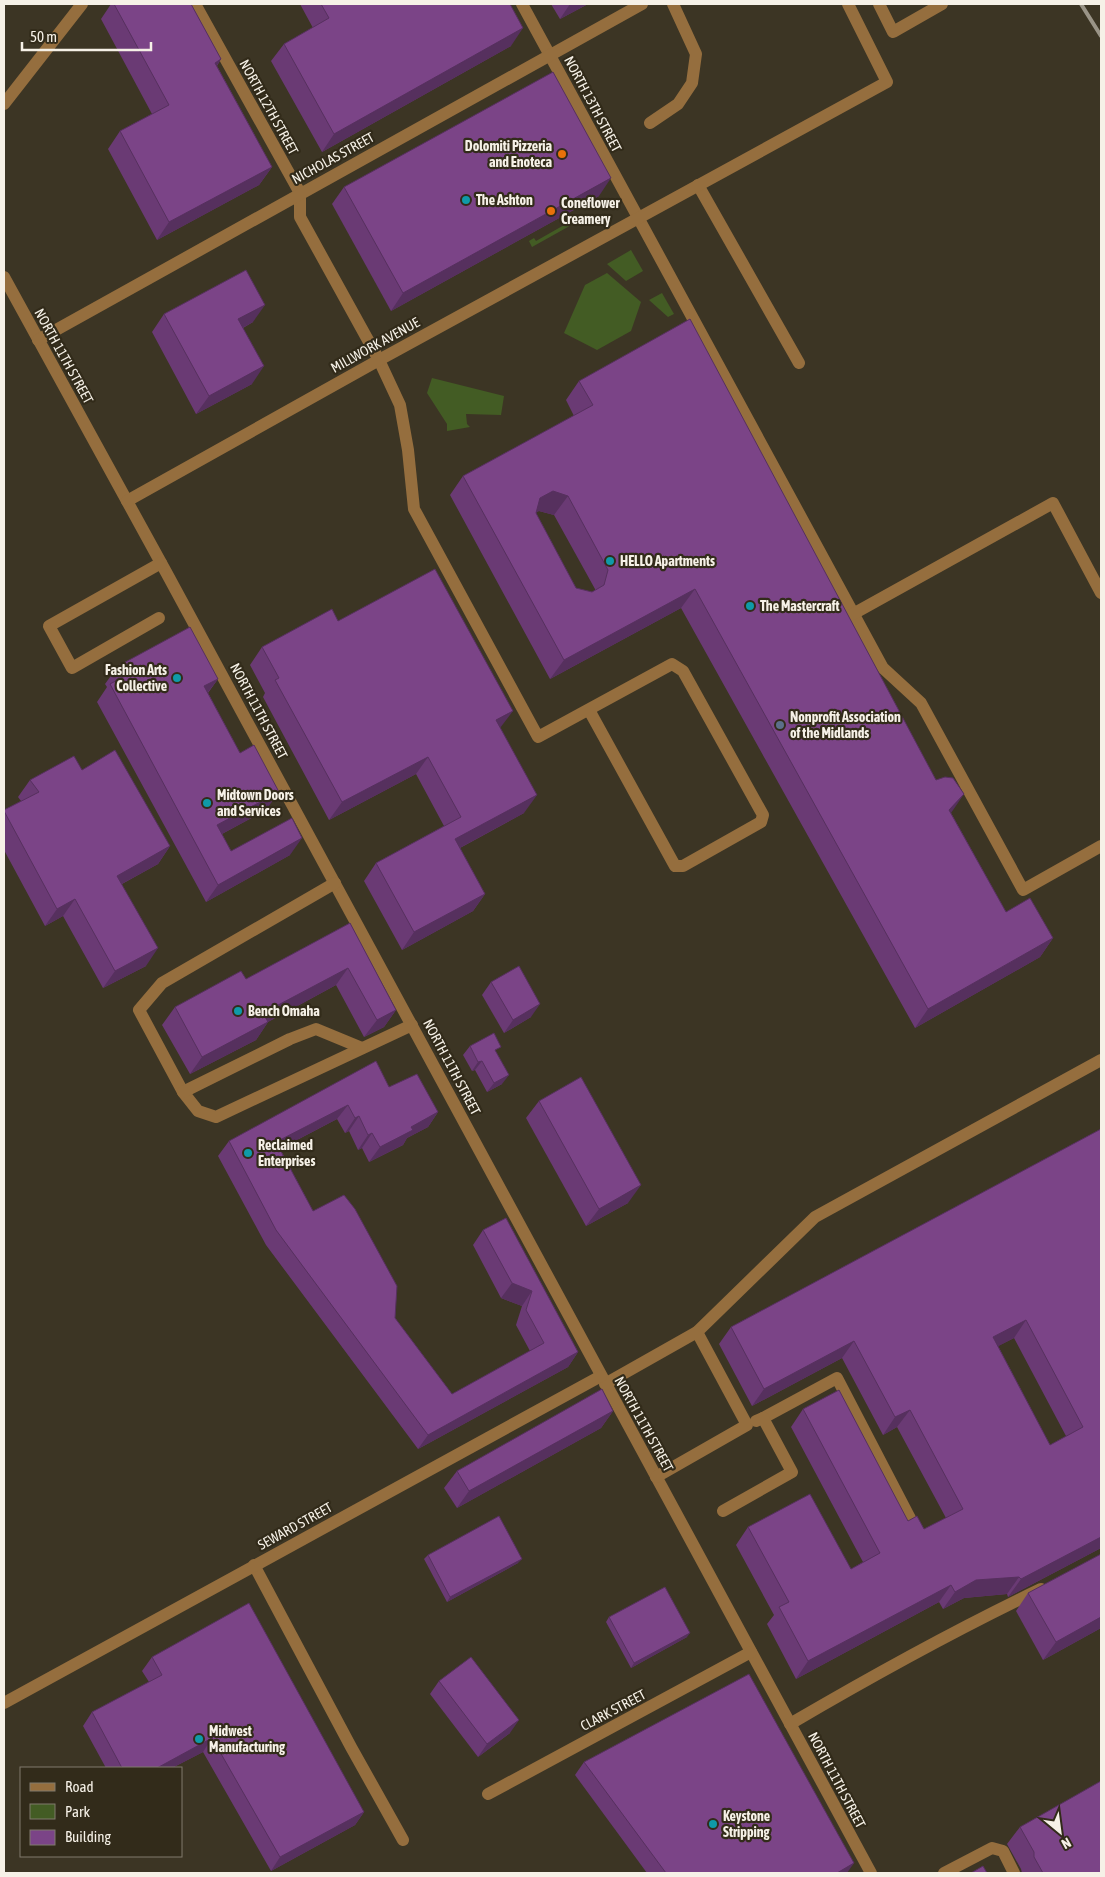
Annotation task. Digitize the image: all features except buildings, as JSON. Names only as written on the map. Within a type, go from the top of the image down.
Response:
[{"type":"street","points":[[4,104],[82,4]]},
{"type":"street","name":"NORTH 12TH STREET","points":[[195,4],[300,193],[300,217],[379,360],[400,405],[408,450],[414,509],[538,738],[589,710]]},
{"type":"street","name":"NORTH 13TH STREET","points":[[522,4],[883,668],[922,703],[1023,890],[1101,846]]},
{"type":"street","name":"NICHOLAS STREET","points":[[38,340],[642,4]]},
{"type":"street","points":[[650,123],[678,104],[692,83],[696,54],[673,4]]},
{"type":"street","name":"MILLWORK AVENUE","points":[[127,501],[379,360],[888,82],[848,4]]},
{"type":"street","points":[[879,4],[893,32],[942,4]]},
{"type":"street","points":[[698,185],[799,363]]},
{"type":"street","name":"NORTH 11TH STREET","points":[[4,277],[335,883],[871,1873]]},
{"type":"street","points":[[853,614],[1053,504],[1101,593]]},
{"type":"street","points":[[159,618],[72,668],[49,626],[161,563]]},
{"type":"street","points":[[672,664],[683,671],[763,815],[761,822],[683,866],[675,866],[589,710],[672,664]]},
{"type":"street","points":[[335,883],[162,983],[139,1010],[183,1092],[198,1112],[216,1116],[412,1025]]},
{"type":"street","points":[[183,1092],[290,1039],[316,1029],[362,1048]]},
{"type":"street","name":"SEWARD STREET","points":[[4,1703],[254,1565],[697,1332],[815,1217],[1101,1060]]},
{"type":"street","points":[[697,1332],[747,1425]]},
{"type":"street","points":[[656,1477],[747,1425],[837,1378],[914,1526]]},
{"type":"street","points":[[723,1511],[792,1472],[763,1418]]},
{"type":"street","points":[[254,1565],[351,1748],[403,1840]]},
{"type":"street","points":[[790,1724],[851,1688],[1051,1584]]},
{"type":"street","name":"CLARK STREET","points":[[488,1794],[751,1652]]},
{"type":"street","points":[[944,1873],[992,1848],[1003,1851],[1014,1873]]},
{"type":"green space","points":[[573,220],[575,223],[532,247],[529,241],[534,238],[536,241]]},
{"type":"green space","points":[[631,250],[643,271],[626,281],[607,264]]},
{"type":"green space","points":[[607,273],[641,302],[631,331],[597,350],[564,333],[585,285]]},
{"type":"green space","points":[[662,293],[674,314],[668,317],[649,300]]},
{"type":"green space","points":[[432,378],[504,396],[501,415],[466,414],[467,424],[470,427],[447,431],[447,424],[427,393]]},
{"type":"railway","points":[[1081,4],[1101,36]]},
{"type":"place","name":"Dolomiti Pizzeria and Enoteca","points":[[562,154]]},
{"type":"place","name":"The Ashton","points":[[466,200]]},
{"type":"place","name":"Coneflower Creamery","points":[[551,211]]},
{"type":"place","name":"HELLO Apartments","points":[[610,561]]},
{"type":"place","name":"The Mastercraft","points":[[750,606]]},
{"type":"place","name":"Fashion Arts Collective","points":[[177,678]]},
{"type":"place","name":"Nonprofit Association of the Midlands","points":[[780,725]]},
{"type":"place","name":"Midtown Doors and Services","points":[[207,803]]},
{"type":"place","name":"Bench Omaha","points":[[238,1011]]},
{"type":"place","name":"Reclaimed Enterprises","points":[[248,1153]]},
{"type":"place","name":"Midwest Manufacturing","points":[[199,1739]]},
{"type":"place","name":"Keystone Stripping","points":[[713,1824]]}]
